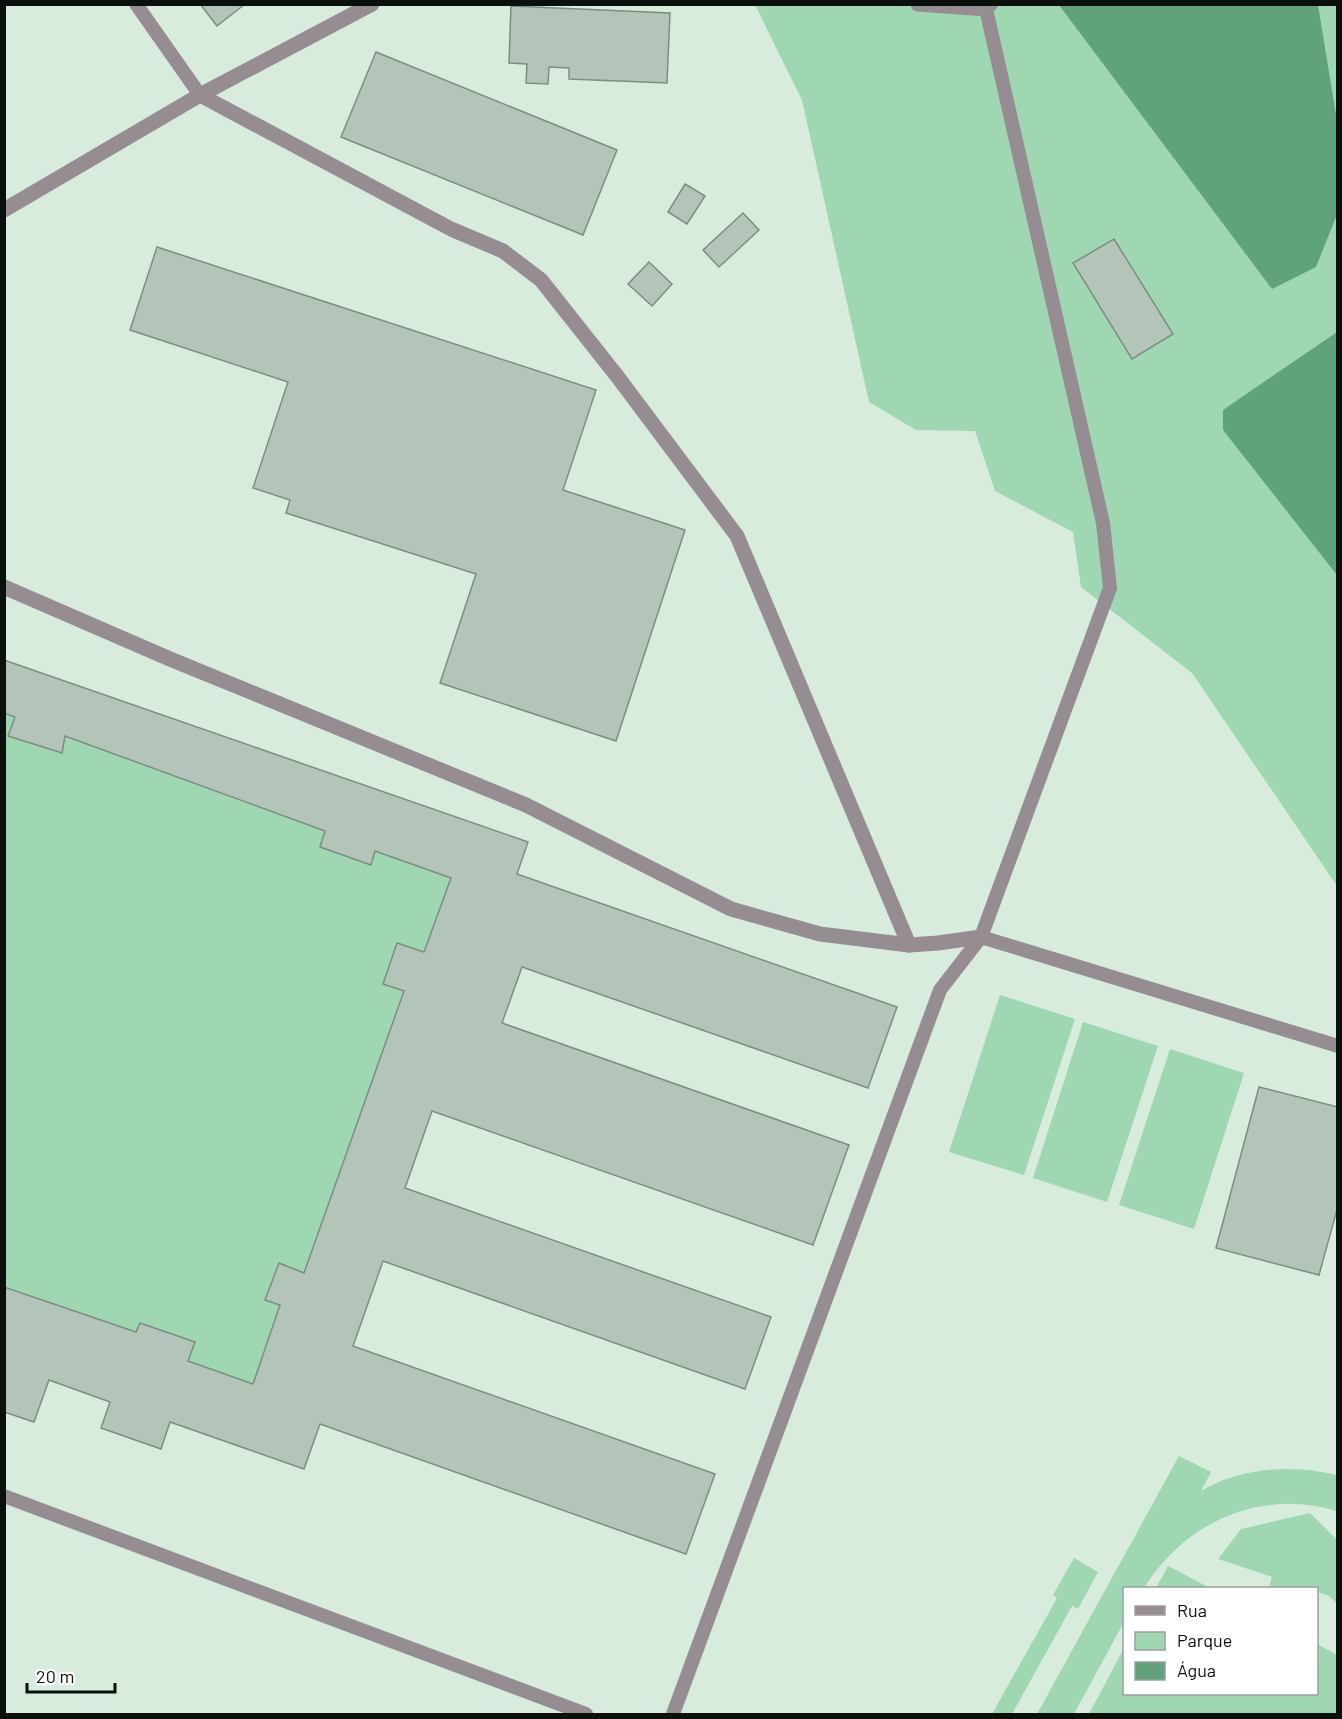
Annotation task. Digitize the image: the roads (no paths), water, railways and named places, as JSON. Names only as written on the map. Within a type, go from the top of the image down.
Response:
[{"type":"street","points":[[4,210],[201,95],[372,4]]},
{"type":"street","points":[[918,4],[988,7]]},
{"type":"street","points":[[201,95],[451,229],[503,251],[541,280],[617,376],[737,536],[909,945]]},
{"type":"street","points":[[4,587],[170,659],[526,805],[731,909],[820,934],[909,945],[981,937]]},
{"type":"lane","points":[[136,4],[201,95]]},
{"type":"lane","points":[[673,1714],[940,990],[981,937],[1110,588],[1103,523],[988,7]]},
{"type":"lane","points":[[981,937],[1338,1046]]},
{"type":"lane","points":[[4,1496],[586,1714]]},
{"type":"water","points":[[1059,5],[1318,5],[1337,121],[1338,212],[1316,267],[1272,289]]},
{"type":"water","points":[[1337,332],[1337,575],[1223,430],[1223,410]]}]
